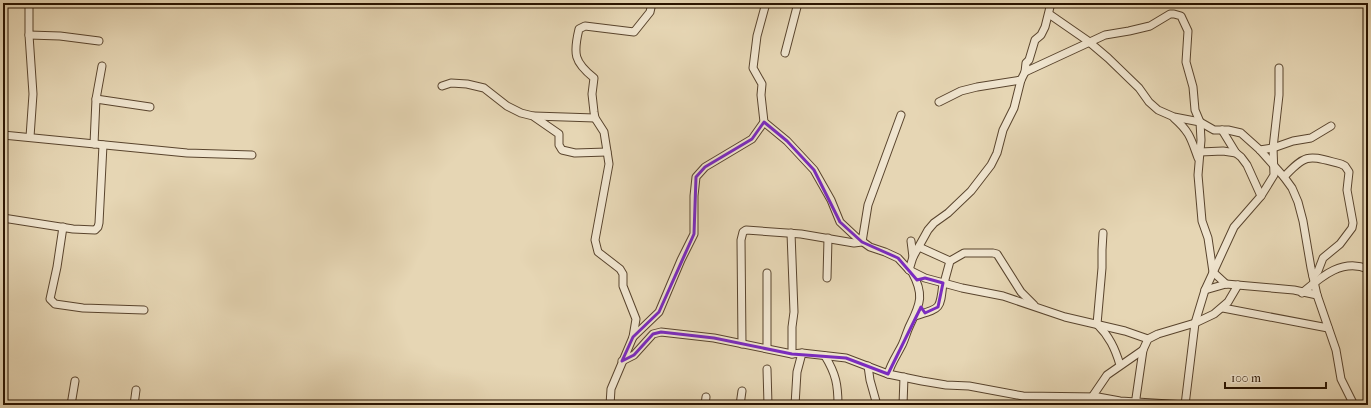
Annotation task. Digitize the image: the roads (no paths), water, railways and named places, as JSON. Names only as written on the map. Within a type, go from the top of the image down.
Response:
[{"type":"street","points":[[29,3],[29,35],[33,94],[30,136]]},
{"type":"street","points":[[610,405],[610,389],[633,337],[636,319],[623,286],[623,274],[620,269],[598,252],[595,240],[609,168],[604,132],[595,118],[592,94],[594,78],[577,60],[576,44],[579,29],[585,26],[634,32],[650,12],[652,3]]},
{"type":"street","points":[[633,337],[660,312],[681,260],[694,234],[694,196],[696,177],[705,167],[752,139],[764,122],[761,95],[762,84],[753,68],[757,36],[766,3]]},
{"type":"street","points":[[786,53],[798,3]]},
{"type":"street","points":[[910,271],[913,257],[923,238],[934,223],[959,204],[987,172],[994,160],[1000,139],[1014,108],[1026,64],[1035,40],[1043,32],[1052,3]]},
{"type":"street","points":[[1049,14],[1088,41],[1139,88],[1158,110],[1174,117],[1200,122],[1214,130],[1237,131],[1241,133],[1274,165],[1279,175],[1292,188],[1298,202],[1303,222],[1317,296],[1336,350],[1341,379],[1354,405]]},
{"type":"street","points":[[1025,72],[1051,61],[1057,56],[1105,34],[1129,31],[1150,26],[1170,14],[1181,16],[1188,31],[1186,62],[1193,87],[1195,110],[1200,122],[1201,140],[1198,175],[1202,221],[1208,238],[1213,272],[1226,284]]},
{"type":"street","points":[[29,35],[60,36],[99,41]]},
{"type":"street","points":[[94,144],[96,99],[102,66]]},
{"type":"street","points":[[1274,165],[1273,148],[1279,68]]},
{"type":"street","points":[[939,102],[961,91],[1021,80]]},
{"type":"street","points":[[442,86],[451,83],[476,85],[484,88],[507,106],[534,116],[595,118]]},
{"type":"street","points":[[96,99],[150,107]]},
{"type":"street","points":[[862,242],[868,205],[901,115]]},
{"type":"street","points":[[534,116],[559,134],[558,145],[562,150],[575,153],[607,152]]},
{"type":"street","points":[[1174,117],[1189,134],[1199,161]]},
{"type":"street","points":[[764,122],[787,141],[814,170],[831,200],[840,222],[862,242],[870,247],[898,258],[917,280],[919,305],[902,346],[892,360],[888,374]]},
{"type":"street","points":[[1260,150],[1273,148],[1293,141],[1311,138],[1331,126]]},
{"type":"street","points":[[1201,140],[1214,130]]},
{"type":"street","points":[[1222,130],[1236,153],[1247,165],[1260,196]]},
{"type":"street","points":[[3,135],[30,136],[187,153],[252,155]]},
{"type":"street","points":[[3,218],[62,227],[95,230],[98,227],[103,145]]},
{"type":"street","points":[[1200,152],[1223,151],[1236,153]]},
{"type":"street","points":[[622,361],[634,355],[653,334],[661,332],[714,338],[792,354],[802,353],[846,358],[888,374],[933,384],[969,386],[1023,396],[1092,397],[1135,404],[1185,405],[1195,323],[1205,290],[1234,227],[1244,213],[1279,175],[1299,161],[1308,157],[1345,166],[1349,172],[1347,190],[1353,223],[1352,228],[1340,244],[1323,258],[1314,279],[1302,292]]},
{"type":"street","points":[[62,227],[57,267],[50,299],[56,304],[82,308],[144,310]]},
{"type":"street","points":[[742,344],[741,240],[743,232],[746,230],[790,233],[854,243],[862,242]]},
{"type":"street","points":[[790,233],[794,312],[792,327],[792,354]]},
{"type":"street","points":[[1097,324],[1102,268],[1103,233]]},
{"type":"street","points":[[827,278],[828,238]]},
{"type":"street","points":[[913,257],[911,241],[918,248],[950,260]]},
{"type":"street","points":[[915,316],[938,307],[950,260],[964,253],[997,254],[1021,292],[1036,306]]},
{"type":"street","points":[[1314,279],[1345,266],[1368,268]]},
{"type":"street","points":[[910,271],[925,278],[962,288],[1003,296],[1065,317],[1125,331],[1148,339]]},
{"type":"street","points":[[767,273],[767,348]]},
{"type":"street","points":[[917,280],[925,278]]},
{"type":"street","points":[[1205,290],[1226,284],[1294,290],[1317,296]]},
{"type":"street","points":[[1135,404],[1143,350],[1148,339],[1158,334],[1195,323],[1214,314],[1223,308],[1228,302],[1238,285]]},
{"type":"street","points":[[919,305],[924,313]]},
{"type":"street","points":[[1223,308],[1328,328]]},
{"type":"street","points":[[1097,324],[1106,333],[1115,348],[1120,365]]},
{"type":"street","points":[[1092,397],[1106,375],[1143,350]]},
{"type":"street","points":[[795,405],[797,372],[802,353]]},
{"type":"street","points":[[825,356],[833,368],[836,378],[838,405]]},
{"type":"street","points":[[868,366],[877,405]]},
{"type":"street","points":[[767,369],[768,405]]},
{"type":"street","points":[[903,405],[904,377]]},
{"type":"street","points":[[71,405],[75,380]]},
{"type":"street","points":[[134,405],[136,390]]},
{"type":"street","points":[[740,405],[742,391]]},
{"type":"street","points":[[705,405],[706,397]]},
{"type":"street","points":[[564,405],[572,405]]}]
